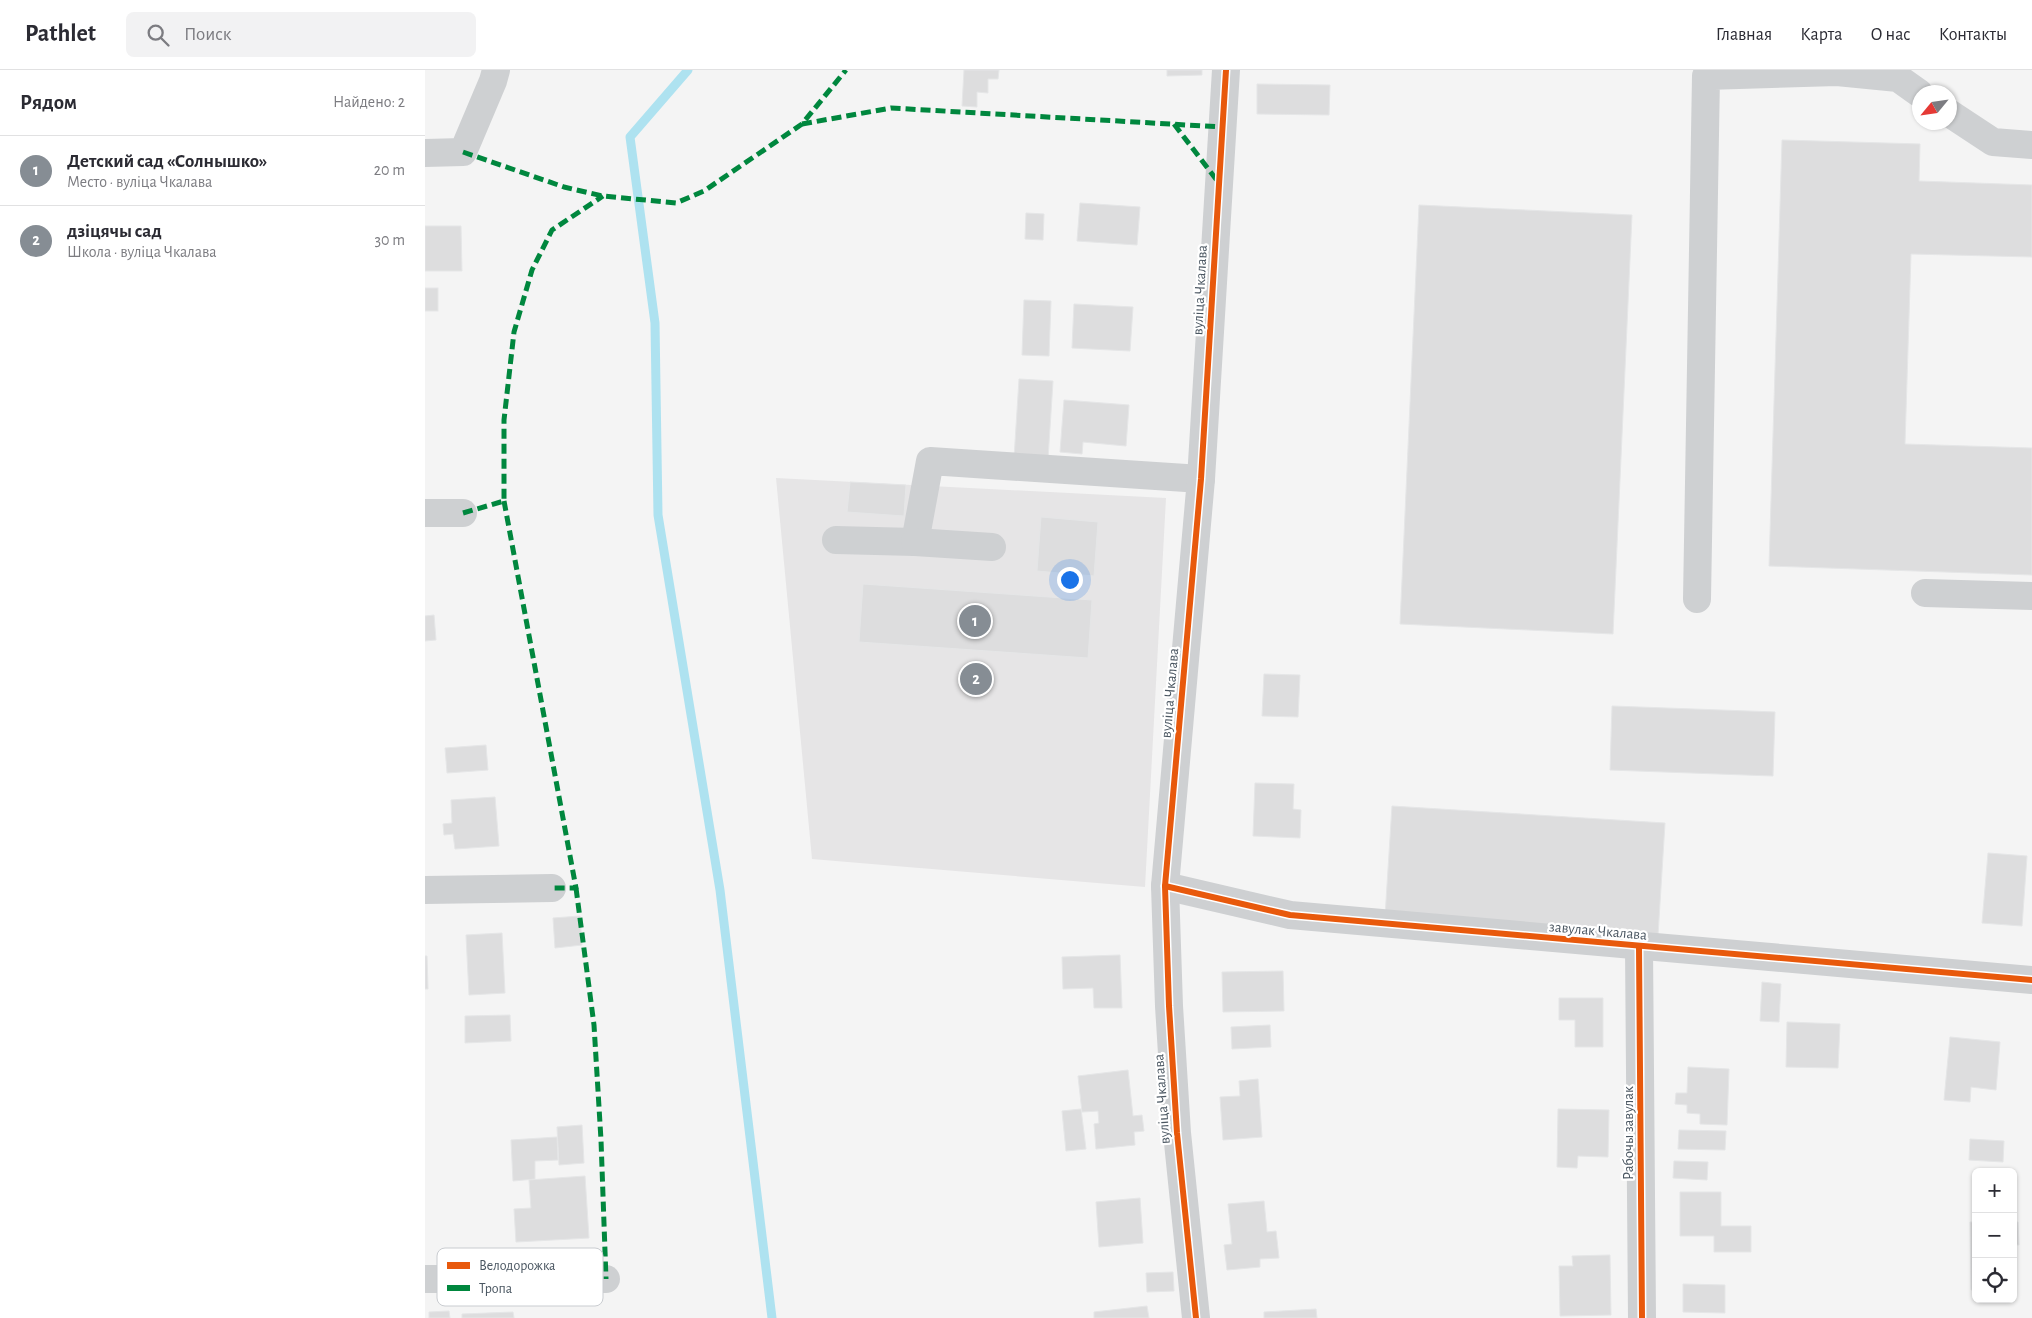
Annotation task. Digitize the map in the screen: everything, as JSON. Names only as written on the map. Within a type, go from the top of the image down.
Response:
[{"type":"street","points":[[425,153],[463,152],[493,80],[495,70]]},
{"type":"street","name":"вуліца Чкалава","points":[[1196,1318],[1177,1132],[1165,886],[1201,479],[1226,70]]},
{"type":"street","points":[[1697,599],[1706,76],[1837,72],[1898,78],[1912,88]]},
{"type":"street","points":[[1957,118],[1993,142],[2032,145]]},
{"type":"street","points":[[915,542],[930,461],[1201,479]]},
{"type":"street","points":[[425,513],[463,513]]},
{"type":"street","points":[[836,540],[915,542],[992,547]]},
{"type":"street","points":[[1925,593],[2032,596]]},
{"type":"street","name":"завулак Чкалава","points":[[1165,886],[1290,915],[2032,980]]},
{"type":"street","points":[[425,890],[552,888]]},
{"type":"street","name":"Рабочы завулак","points":[[1639,947],[1642,1318]]},
{"type":"shaded area","points":[[776,478],[1166,498],[1145,887],[812,859]]},
{"type":"building","points":[[964,70],[999,70],[998,79],[988,79],[988,93],[977,92],[977,107],[962,106]]},
{"type":"building","points":[[1167,70],[1202,70],[1202,75],[1167,76]]},
{"type":"building","points":[[1257,84],[1330,85],[1329,115],[1257,114]]},
{"type":"building","points":[[1782,140],[1920,144],[1919,181],[2032,185],[2032,257],[1911,254],[1905,444],[2032,448],[2032,575],[1769,566]]},
{"type":"building","points":[[1080,203],[1140,207],[1137,245],[1077,241]]},
{"type":"building","points":[[1419,205],[1632,215],[1613,634],[1400,624]]},
{"type":"building","points":[[1026,213],[1044,214],[1043,240],[1025,239]]},
{"type":"building","points":[[425,226],[461,226],[462,271],[425,271]]},
{"type":"building","points":[[425,288],[438,288],[438,311],[425,311]]},
{"type":"building","points":[[1024,300],[1051,301],[1049,356],[1022,355]]},
{"type":"building","points":[[1074,304],[1133,307],[1130,351],[1072,348]]},
{"type":"building","points":[[1019,379],[1053,381],[1048,459],[1014,458]]},
{"type":"building","points":[[1064,400],[1129,405],[1126,446],[1083,442],[1082,454],[1060,452]]},
{"type":"building","points":[[850,482],[906,485],[904,516],[847,512]]},
{"type":"building","points":[[1041,517],[1098,522],[1094,576],[1037,571]]},
{"type":"building","points":[[863,584],[1092,600],[1088,658],[859,642]]},
{"type":"building","points":[[434,615],[436,640],[425,641],[425,616]]},
{"type":"building","points":[[1264,674],[1300,675],[1298,717],[1262,716]]},
{"type":"building","points":[[1612,706],[1775,712],[1773,776],[1610,770]]},
{"type":"building","points":[[486,745],[488,770],[447,773],[445,748]]},
{"type":"building","points":[[1255,783],[1294,784],[1293,809],[1301,810],[1300,838],[1253,836]]},
{"type":"building","points":[[495,797],[499,846],[455,849],[453,834],[444,835],[443,824],[452,823],[451,800]]},
{"type":"building","points":[[1392,806],[1665,823],[1658,935],[1385,917]]},
{"type":"building","points":[[1988,853],[2027,856],[2022,926],[1982,923]]},
{"type":"building","points":[[580,916],[582,945],[555,948],[553,918]]},
{"type":"building","points":[[502,933],[505,993],[469,995],[466,935]]},
{"type":"building","points":[[1120,955],[1122,1008],[1094,1008],[1093,988],[1063,989],[1062,957]]},
{"type":"building","points":[[425,956],[427,956],[428,989],[425,989]]},
{"type":"building","points":[[1283,971],[1284,1011],[1223,1012],[1222,972]]},
{"type":"building","points":[[1762,982],[1781,984],[1779,1022],[1760,1021]]},
{"type":"building","points":[[1559,998],[1603,998],[1603,1047],[1575,1047],[1575,1020],[1559,1020]]},
{"type":"building","points":[[510,1015],[511,1041],[465,1043],[465,1016]]},
{"type":"building","points":[[1787,1022],[1840,1024],[1838,1068],[1786,1067]]},
{"type":"building","points":[[1270,1025],[1271,1047],[1232,1049],[1231,1027]]},
{"type":"building","points":[[1950,1037],[2000,1042],[1996,1090],[1971,1087],[1970,1102],[1944,1100]]},
{"type":"building","points":[[1688,1067],[1729,1069],[1727,1125],[1700,1124],[1700,1114],[1687,1113],[1687,1105],[1675,1104],[1676,1093],[1687,1093]]},
{"type":"building","points":[[1128,1070],[1133,1116],[1142,1115],[1144,1131],[1134,1132],[1135,1145],[1096,1149],[1094,1124],[1099,1123],[1098,1111],[1082,1112],[1078,1076]]},
{"type":"building","points":[[1258,1079],[1262,1137],[1223,1140],[1220,1097],[1240,1096],[1239,1081]]},
{"type":"building","points":[[1081,1109],[1086,1149],[1066,1151],[1062,1111]]},
{"type":"building","points":[[1558,1109],[1609,1110],[1608,1157],[1578,1156],[1577,1168],[1557,1167]]},
{"type":"building","points":[[582,1125],[584,1163],[559,1165],[557,1127]]},
{"type":"building","points":[[1679,1130],[1726,1131],[1725,1150],[1678,1149]]},
{"type":"building","points":[[557,1137],[558,1160],[535,1161],[535,1179],[513,1181],[511,1140]]},
{"type":"building","points":[[1970,1139],[2004,1141],[2003,1162],[1969,1160]]},
{"type":"building","points":[[1674,1161],[1708,1162],[1707,1180],[1673,1178]]},
{"type":"building","points":[[585,1176],[589,1238],[516,1242],[514,1209],[531,1208],[529,1180]]},
{"type":"building","points":[[1680,1192],[1721,1192],[1721,1226],[1751,1226],[1751,1252],[1714,1252],[1714,1236],[1680,1236]]},
{"type":"building","points":[[1140,1198],[1143,1243],[1099,1247],[1096,1202]]},
{"type":"building","points":[[1264,1201],[1267,1232],[1276,1231],[1279,1258],[1260,1259],[1260,1267],[1227,1270],[1224,1245],[1232,1244],[1228,1204]]},
{"type":"building","points":[[1970,1222],[1972,1222],[1972,1290]]},
{"type":"building","points":[[2017,1222],[2018,1222],[2019,1245],[2017,1245]]},
{"type":"building","points":[[1610,1255],[1611,1315],[1560,1316],[1559,1266],[1573,1266],[1572,1256]]},
{"type":"building","points":[[1173,1272],[1174,1291],[1147,1292],[1146,1273]]},
{"type":"building","points":[[1683,1284],[1725,1285],[1725,1313],[1683,1312]]},
{"type":"building","points":[[1147,1306],[1149,1318],[1094,1318],[1094,1312]]},
{"type":"building","points":[[1316,1309],[1317,1318],[1264,1318],[1264,1312]]},
{"type":"building","points":[[449,1311],[450,1318],[429,1318],[429,1312]]},
{"type":"building","points":[[513,1312],[514,1318],[462,1318],[462,1314]]},
{"type":"waterway","points":[[688,70],[630,137],[655,323],[658,515],[720,890],[772,1318]]},
{"type":"marked path","points":[[463,152],[564,187],[603,196],[676,203],[704,191],[802,124],[846,70]]},
{"type":"marked path","points":[[802,124],[891,108],[1222,127]]},
{"type":"marked path","points":[[1174,124],[1219,183]]},
{"type":"marked path","points":[[463,513],[504,501],[504,420],[514,332],[532,270],[552,230],[603,196]]},
{"type":"marked path","points":[[504,501],[576,888],[552,888]]},
{"type":"marked path","points":[[576,888],[594,1025],[601,1140],[606,1279]]},
{"type":"cycle path","points":[[1196,1318],[1177,1133],[1169,1006],[1165,886],[1201,479],[1226,70]]},
{"type":"cycle path","points":[[1165,886],[1290,915],[2032,980]]},
{"type":"cycle path","points":[[1639,947],[1642,1318]]},
{"type":"place","name":"Детский сад «Солнышко»","points":[[975,621]]},
{"type":"place","name":"дзіцячы сад","points":[[976,679]]}]
